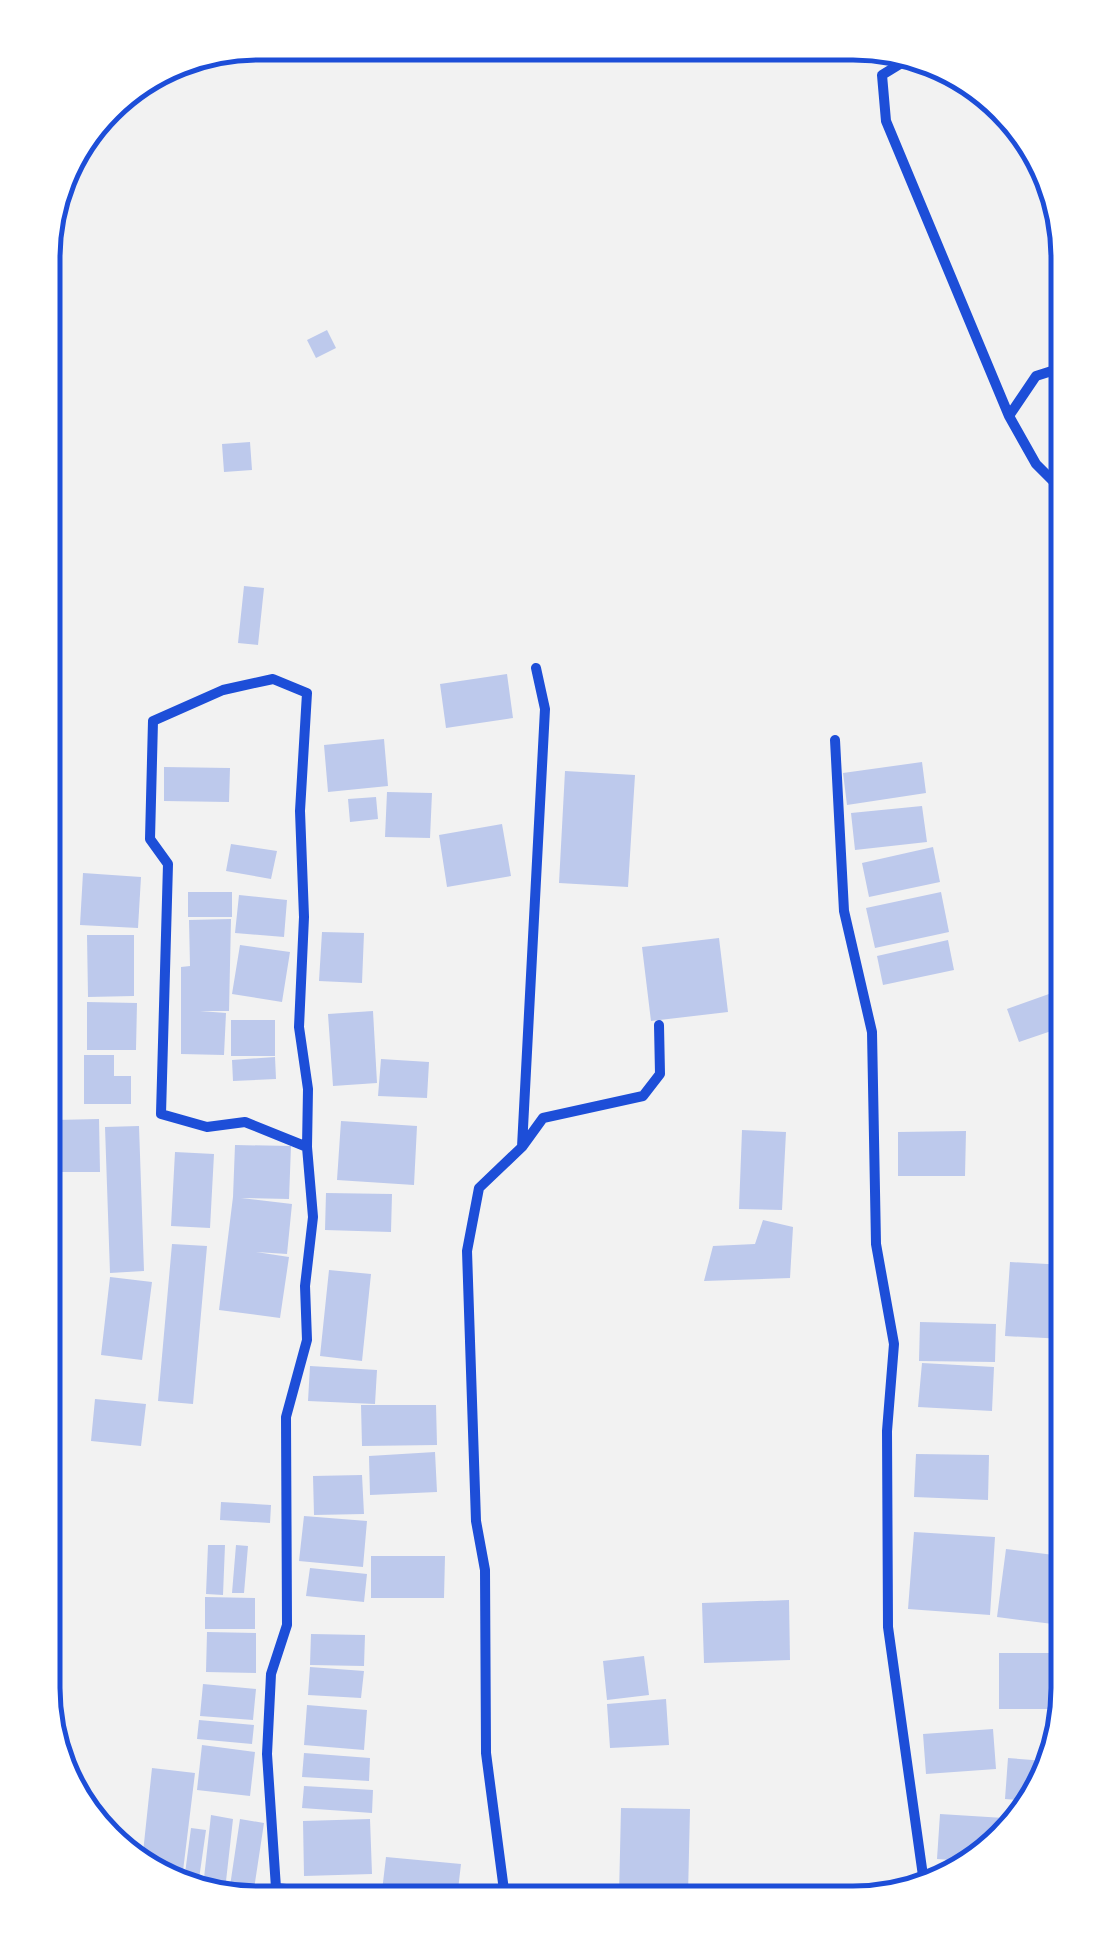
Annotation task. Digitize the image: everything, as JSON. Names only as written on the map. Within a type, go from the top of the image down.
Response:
[{"type":"street","points":[[897,66],[882,74],[886,121],[1009,416],[1036,464],[1051,479]]},
{"type":"street","points":[[1009,416],[1036,376],[1051,371]]},
{"type":"street","points":[[522,1148],[545,709],[536,668]]},
{"type":"street","points":[[276,1886],[266,1754],[271,1674],[287,1625],[286,1417],[307,1340],[305,1286],[313,1217],[306,1146],[308,1089],[299,1027],[304,917],[300,811],[307,693],[273,680],[224,690],[153,722],[150,839],[168,864],[162,1114],[207,1128],[244,1122],[306,1146]]},
{"type":"street","points":[[835,740],[844,912],[872,1032],[876,1244],[894,1344],[887,1431],[888,1627],[923,1873]]},
{"type":"street","points":[[503,1886],[486,1754],[485,1570],[476,1521],[467,1252],[479,1188],[522,1148],[543,1118],[643,1096],[660,1074],[659,1025]]},
{"type":"building","points":[[327,330],[336,348],[316,358],[307,340]]},
{"type":"building","points":[[250,442],[252,470],[224,472],[222,444]]},
{"type":"building","points":[[244,586],[264,588],[258,645],[238,643]]},
{"type":"building","points":[[507,674],[513,718],[446,728],[440,684]]},
{"type":"building","points":[[384,739],[388,786],[328,792],[324,745]]},
{"type":"building","points":[[922,762],[926,793],[847,805],[843,773]]},
{"type":"building","points":[[164,767],[230,768],[229,802],[164,801]]},
{"type":"building","points":[[565,771],[635,775],[628,887],[559,883]]},
{"type":"building","points":[[387,792],[432,793],[430,838],[385,837]]},
{"type":"building","points":[[376,797],[378,819],[350,822],[348,799]]},
{"type":"building","points":[[922,806],[927,842],[855,850],[851,813]]},
{"type":"building","points":[[502,824],[511,876],[447,887],[439,835]]},
{"type":"building","points":[[231,844],[277,851],[271,879],[226,871]]},
{"type":"building","points":[[933,847],[940,882],[869,897],[862,863]]},
{"type":"building","points":[[83,873],[141,877],[138,928],[80,925]]},
{"type":"building","points":[[188,892],[232,892],[232,917],[188,917]]},
{"type":"building","points":[[941,892],[949,932],[875,948],[866,908]]},
{"type":"building","points":[[239,895],[287,900],[284,937],[235,933]]},
{"type":"building","points":[[231,919],[229,1011],[200,1011],[226,1013],[224,1055],[181,1054],[181,967],[190,966],[189,920]]},
{"type":"building","points":[[322,932],[364,933],[362,983],[319,981]]},
{"type":"building","points":[[87,935],[134,935],[134,996],[88,997]]},
{"type":"building","points":[[719,938],[728,1012],[651,1021],[642,947]]},
{"type":"building","points":[[948,940],[954,970],[883,985],[877,956]]},
{"type":"building","points":[[240,945],[290,952],[282,1002],[232,994]]},
{"type":"building","points":[[1051,993],[1051,1031],[1019,1042],[1007,1009]]},
{"type":"building","points":[[87,1002],[137,1003],[136,1050],[87,1050]]},
{"type":"building","points":[[373,1011],[377,1083],[333,1086],[328,1014]]},
{"type":"building","points":[[231,1020],[275,1020],[275,1056],[231,1056]]},
{"type":"building","points":[[84,1055],[114,1055],[114,1076],[131,1076],[131,1104],[84,1104]]},
{"type":"building","points":[[275,1057],[276,1079],[233,1081],[232,1060]]},
{"type":"building","points":[[381,1059],[429,1062],[427,1098],[378,1096]]},
{"type":"building","points":[[99,1119],[100,1172],[60,1172],[60,1120]]},
{"type":"building","points":[[341,1121],[417,1126],[414,1185],[337,1180]]},
{"type":"building","points":[[139,1126],[144,1271],[110,1273],[105,1127]]},
{"type":"building","points":[[742,1130],[786,1132],[782,1210],[739,1209]]},
{"type":"building","points":[[966,1131],[965,1176],[898,1176],[898,1132]]},
{"type":"building","points":[[235,1145],[291,1146],[289,1199],[241,1198],[292,1204],[287,1254],[256,1252],[289,1257],[280,1318],[219,1310],[233,1197]]},
{"type":"building","points":[[175,1152],[214,1154],[210,1228],[171,1226]]},
{"type":"building","points":[[326,1193],[392,1194],[391,1232],[325,1230]]},
{"type":"building","points":[[763,1220],[793,1227],[790,1278],[704,1281],[713,1246],[755,1244]]},
{"type":"building","points":[[172,1244],[207,1246],[193,1404],[158,1401]]},
{"type":"building","points":[[1010,1262],[1051,1264],[1051,1338],[1005,1336]]},
{"type":"building","points":[[329,1270],[371,1274],[362,1361],[320,1356]]},
{"type":"building","points":[[110,1277],[152,1282],[142,1360],[101,1355]]},
{"type":"building","points":[[920,1322],[996,1324],[995,1362],[919,1361]]},
{"type":"building","points":[[922,1363],[994,1367],[992,1411],[918,1407]]},
{"type":"building","points":[[310,1366],[377,1370],[375,1404],[308,1401]]},
{"type":"building","points":[[95,1399],[146,1404],[141,1446],[91,1441]]},
{"type":"building","points":[[361,1405],[436,1405],[437,1445],[362,1446]]},
{"type":"building","points":[[435,1452],[437,1492],[370,1495],[369,1456]]},
{"type":"building","points":[[916,1454],[989,1455],[988,1500],[914,1497]]},
{"type":"building","points":[[362,1475],[364,1514],[314,1515],[313,1476]]},
{"type":"building","points":[[221,1502],[271,1505],[270,1523],[220,1520]]},
{"type":"building","points":[[304,1516],[367,1521],[363,1567],[299,1561]]},
{"type":"building","points":[[914,1532],[995,1537],[990,1615],[908,1609]]},
{"type":"building","points":[[208,1545],[225,1545],[223,1595],[206,1594]]},
{"type":"building","points":[[236,1545],[248,1546],[244,1593],[232,1593]]},
{"type":"building","points":[[1006,1549],[1051,1555],[1051,1624],[997,1617]]},
{"type":"building","points":[[371,1556],[445,1556],[444,1598],[371,1598]]},
{"type":"building","points":[[310,1568],[367,1574],[364,1602],[306,1596]]},
{"type":"building","points":[[205,1597],[255,1598],[255,1629],[205,1629]]},
{"type":"building","points":[[789,1600],[790,1660],[704,1663],[702,1603]]},
{"type":"building","points":[[207,1632],[256,1633],[256,1673],[206,1672]]},
{"type":"building","points":[[311,1634],[365,1635],[364,1666],[310,1665]]},
{"type":"building","points":[[999,1653],[1051,1653],[1050,1709],[999,1709]]},
{"type":"building","points":[[644,1656],[649,1695],[607,1700],[603,1661]]},
{"type":"building","points":[[310,1667],[364,1671],[361,1698],[308,1695]]},
{"type":"building","points":[[203,1684],[256,1689],[253,1720],[200,1716]]},
{"type":"building","points":[[666,1699],[669,1745],[610,1748],[607,1704]]},
{"type":"building","points":[[307,1705],[367,1710],[364,1750],[304,1745]]},
{"type":"building","points":[[199,1720],[254,1725],[252,1744],[197,1739]]},
{"type":"building","points":[[993,1729],[996,1769],[926,1774],[923,1734]]},
{"type":"building","points":[[202,1745],[255,1752],[250,1796],[197,1790]]},
{"type":"building","points":[[304,1753],[370,1758],[369,1781],[302,1777]]},
{"type":"building","points":[[1008,1758],[1037,1760],[1015,1800],[1005,1799]]},
{"type":"building","points":[[152,1768],[195,1773],[183,1871],[143,1849]]},
{"type":"building","points":[[304,1786],[373,1790],[372,1813],[302,1808]]},
{"type":"building","points":[[621,1808],[690,1809],[688,1886],[619,1886]]},
{"type":"building","points":[[940,1814],[1002,1818],[963,1853],[951,1860],[937,1859]]},
{"type":"building","points":[[211,1815],[233,1819],[226,1883],[204,1878]]},
{"type":"building","points":[[240,1819],[264,1823],[254,1886],[230,1884]]},
{"type":"building","points":[[370,1819],[372,1874],[304,1876],[303,1821]]},
{"type":"building","points":[[191,1828],[206,1830],[199,1877],[185,1872]]},
{"type":"building","points":[[386,1857],[461,1864],[458,1886],[383,1886]]}]
